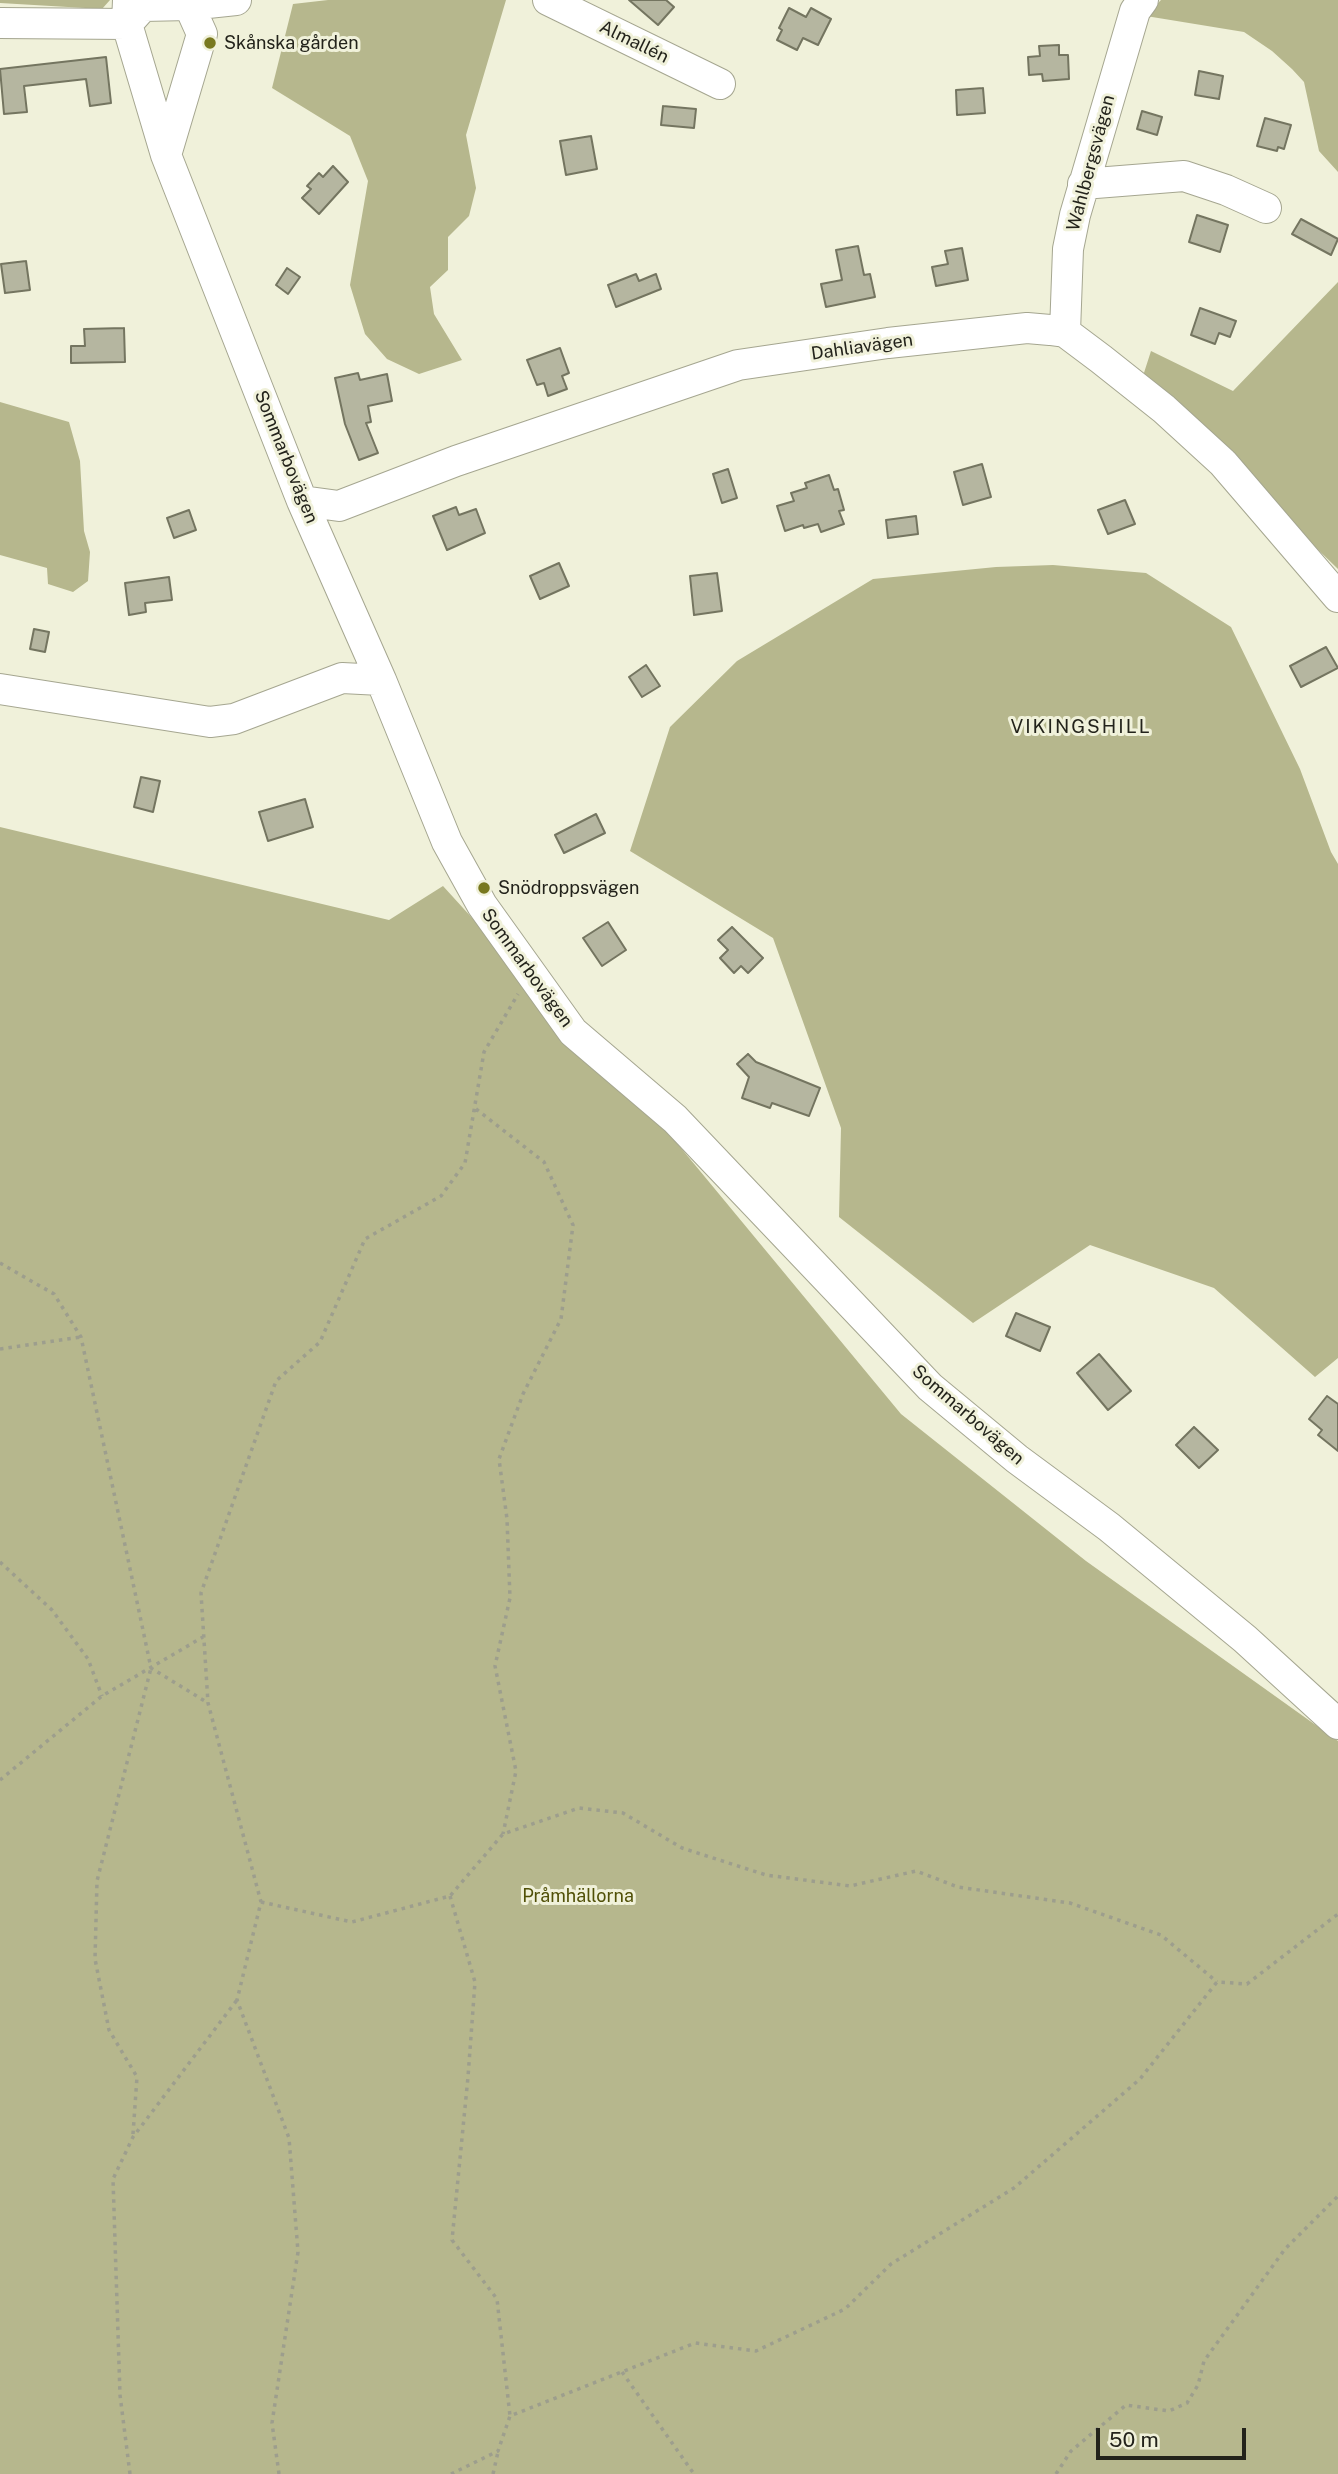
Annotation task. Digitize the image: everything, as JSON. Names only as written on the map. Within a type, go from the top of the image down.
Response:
[{"type":"street","points":[[0,23],[127,12],[143,6],[236,0]]},
{"type":"street","name":"Almallén","points":[[548,0],[720,84]]},
{"type":"street","name":"Wahlbergsvägen","points":[[1065,332],[1069,249],[1083,184],[1135,10],[1143,0]]},
{"type":"street","points":[[166,155],[202,33],[189,5]]},
{"type":"street","name":"Sommarbovägen","points":[[127,12],[137,61],[166,155],[302,501],[381,680],[447,842],[482,905],[573,1032],[675,1119],[930,1387],[1017,1459],[1109,1527],[1245,1639],[1338,1724]]},
{"type":"street","points":[[137,61],[158,73],[172,73],[183,72],[195,60]]},
{"type":"street","points":[[1083,184],[1184,176],[1226,190],[1266,208]]},
{"type":"street","name":"Dahliavägen","points":[[302,501],[339,506],[456,461],[738,365],[888,343],[1027,328],[1065,332]]},
{"type":"street","points":[[1065,332],[1164,410],[1223,463],[1338,597]]},
{"type":"street","points":[[0,689],[210,722],[234,719],[342,678],[381,680]]},
{"type":"path","points":[[130,2474],[120,2395],[113,2179],[133,2137],[237,2000],[261,1902],[208,1703],[201,1593],[276,1381],[320,1342],[365,1239],[441,1196],[466,1163],[484,1052],[531,973]]},
{"type":"path","points":[[261,1902],[352,1922],[450,1896],[503,1834],[516,1771],[495,1666],[510,1598],[507,1519],[499,1459],[523,1394],[561,1319],[573,1225],[544,1162],[476,1108]]},
{"type":"path","points":[[0,1263],[54,1294],[81,1337],[150,1668],[97,1881],[95,1959],[109,2030],[137,2077],[133,2137]]},
{"type":"path","points":[[0,1349],[81,1337]]},
{"type":"path","points":[[0,1562],[52,1610],[88,1660],[102,1696]]},
{"type":"path","points":[[0,1780],[102,1696],[204,1637]]},
{"type":"path","points":[[150,1668],[208,1703]]},
{"type":"path","points":[[503,1834],[579,1808],[623,1813],[682,1848],[766,1875],[850,1886],[916,1871],[958,1887],[1070,1903],[1161,1935],[1217,1982],[1247,1984],[1338,1914]]},
{"type":"path","points":[[450,1896],[475,1982],[452,2240],[497,2299],[510,2416],[493,2474]]},
{"type":"path","points":[[510,2416],[695,2343],[756,2351],[845,2309],[891,2264],[1014,2188],[1140,2079],[1217,1982]]},
{"type":"path","points":[[237,2000],[289,2138],[298,2252],[272,2423],[279,2474]]},
{"type":"path","points":[[1056,2474],[1071,2451],[1126,2405],[1169,2411],[1187,2403],[1198,2385],[1205,2361],[1285,2249],[1338,2196]]},
{"type":"path","points":[[622,2372],[694,2474]]},
{"type":"path","points":[[451,2474],[498,2451]]},
{"type":"green space","points":[[0,0],[110,0],[102,9],[0,3]]},
{"type":"green space","points":[[328,0],[506,0],[466,135],[476,188],[469,216],[448,237],[448,270],[430,287],[434,314],[462,360],[419,374],[387,359],[365,334],[350,285],[368,181],[350,136],[272,88],[293,4]]},
{"type":"green space","points":[[1161,0],[1338,0],[1338,172],[1319,151],[1304,82],[1292,69],[1244,32],[1146,16]]},
{"type":"green space","points":[[1338,282],[1338,569],[1142,379],[1151,351],[1233,391]]},
{"type":"green space","points":[[0,402],[69,422],[80,461],[84,531],[90,552],[88,581],[73,592],[48,584],[47,568],[0,555]]},
{"type":"green space","points":[[1053,565],[1146,573],[1231,627],[1300,769],[1338,864],[1338,1358],[1315,1377],[1214,1288],[1090,1245],[973,1323],[839,1217],[841,1128],[773,938],[630,851],[670,727],[737,661],[873,579],[996,567]]},
{"type":"green space","name":"Pråmhällorna","points":[[0,827],[389,920],[443,886],[676,1142],[901,1414],[1086,1561],[1338,1741],[1338,2474],[0,2474]]},
{"type":"building","points":[[629,0],[666,0],[674,7],[658,25]]},
{"type":"building","points":[[789,8],[806,17],[811,8],[831,19],[818,45],[803,38],[797,50],[777,40],[782,30],[779,28]]},
{"type":"building","points":[[1059,45],[1059,55],[1068,55],[1069,79],[1043,81],[1042,74],[1029,75],[1028,57],[1040,56],[1039,46]]},
{"type":"building","points":[[106,57],[111,103],[90,106],[86,79],[24,86],[27,112],[4,114],[0,69]]},
{"type":"building","points":[[1199,71],[1223,76],[1219,99],[1195,95]]},
{"type":"building","points":[[983,88],[985,113],[957,115],[956,90]]},
{"type":"building","points":[[663,106],[696,109],[694,128],[661,125]]},
{"type":"building","points":[[1142,111],[1162,117],[1157,135],[1137,129]]},
{"type":"building","points":[[1265,118],[1291,125],[1284,149],[1278,147],[1277,151],[1257,146]]},
{"type":"building","points":[[591,136],[597,169],[566,175],[560,141]]},
{"type":"building","points":[[333,166],[348,182],[319,214],[302,198],[311,189],[307,186],[319,173],[323,177]]},
{"type":"building","points":[[1197,215],[1228,225],[1220,252],[1189,242]]},
{"type":"building","points":[[1301,219],[1338,239],[1331,255],[1292,234]]},
{"type":"building","points":[[858,246],[864,275],[870,274],[875,297],[826,307],[821,284],[842,280],[836,250]]},
{"type":"building","points":[[962,248],[968,280],[936,286],[932,267],[948,264],[945,251]]},
{"type":"building","points":[[26,261],[30,290],[5,293],[1,264]]},
{"type":"building","points":[[287,268],[300,277],[288,294],[276,285]]},
{"type":"building","points":[[636,274],[639,281],[656,274],[661,289],[616,307],[608,285]]},
{"type":"building","points":[[1200,308],[1236,321],[1230,337],[1219,333],[1215,344],[1191,335]]},
{"type":"building","points":[[124,328],[125,362],[71,363],[71,346],[85,346],[84,329]]},
{"type":"building","points":[[560,348],[569,373],[562,376],[567,389],[548,396],[544,383],[537,385],[527,360]]},
{"type":"building","points":[[358,373],[360,380],[387,374],[392,401],[368,406],[371,422],[366,423],[378,453],[359,460],[345,424],[335,378]]},
{"type":"building","points":[[982,464],[991,497],[963,505],[954,472]]},
{"type":"building","points":[[728,469],[737,498],[722,503],[713,474]]},
{"type":"building","points":[[829,475],[834,490],[838,489],[844,510],[839,511],[844,524],[821,532],[818,524],[804,528],[803,525],[785,531],[777,506],[794,501],[791,493],[807,488],[805,483]]},
{"type":"building","points":[[1125,500],[1135,524],[1108,534],[1098,510]]},
{"type":"building","points":[[456,507],[459,515],[476,509],[485,533],[447,550],[433,516]]},
{"type":"building","points":[[189,510],[196,530],[174,538],[167,518]]},
{"type":"building","points":[[916,516],[918,534],[888,538],[886,520]]},
{"type":"building","points":[[559,563],[569,586],[540,599],[530,576]]},
{"type":"building","points":[[717,573],[722,611],[694,615],[690,576]]},
{"type":"building","points":[[169,577],[172,600],[145,603],[146,612],[129,615],[125,583]]},
{"type":"building","points":[[34,629],[49,632],[45,652],[30,649]]},
{"type":"building","points":[[1326,647],[1338,668],[1301,687],[1290,666]]},
{"type":"building","points":[[646,665],[660,686],[642,697],[629,677]]},
{"type":"building","points":[[141,777],[160,781],[153,812],[134,807]]},
{"type":"building","points":[[305,799],[313,827],[268,841],[259,812]]},
{"type":"building","points":[[596,814],[605,833],[564,853],[555,835]]},
{"type":"building","points":[[608,922],[626,950],[602,966],[583,938]]},
{"type":"building","points":[[732,927],[763,958],[748,973],[741,966],[734,973],[720,958],[728,950],[718,940]]},
{"type":"building","points":[[748,1054],[756,1062],[820,1088],[809,1116],[772,1103],[770,1108],[742,1098],[749,1077],[737,1064]]},
{"type":"building","points":[[1016,1313],[1050,1327],[1040,1351],[1006,1336]]},
{"type":"building","points":[[1099,1354],[1131,1391],[1108,1410],[1077,1373]]},
{"type":"building","points":[[1327,1396],[1338,1404],[1338,1451],[1318,1435],[1322,1430],[1309,1419]]},
{"type":"building","points":[[1194,1427],[1218,1450],[1199,1468],[1176,1445]]},
{"type":"place","name":"Skånska gården","points":[[210,43]]},
{"type":"place","name":"Snödroppsvägen","points":[[484,888]]},
{"type":"district","name":"VIKINGSHILL","points":[[1081,727]]}]
